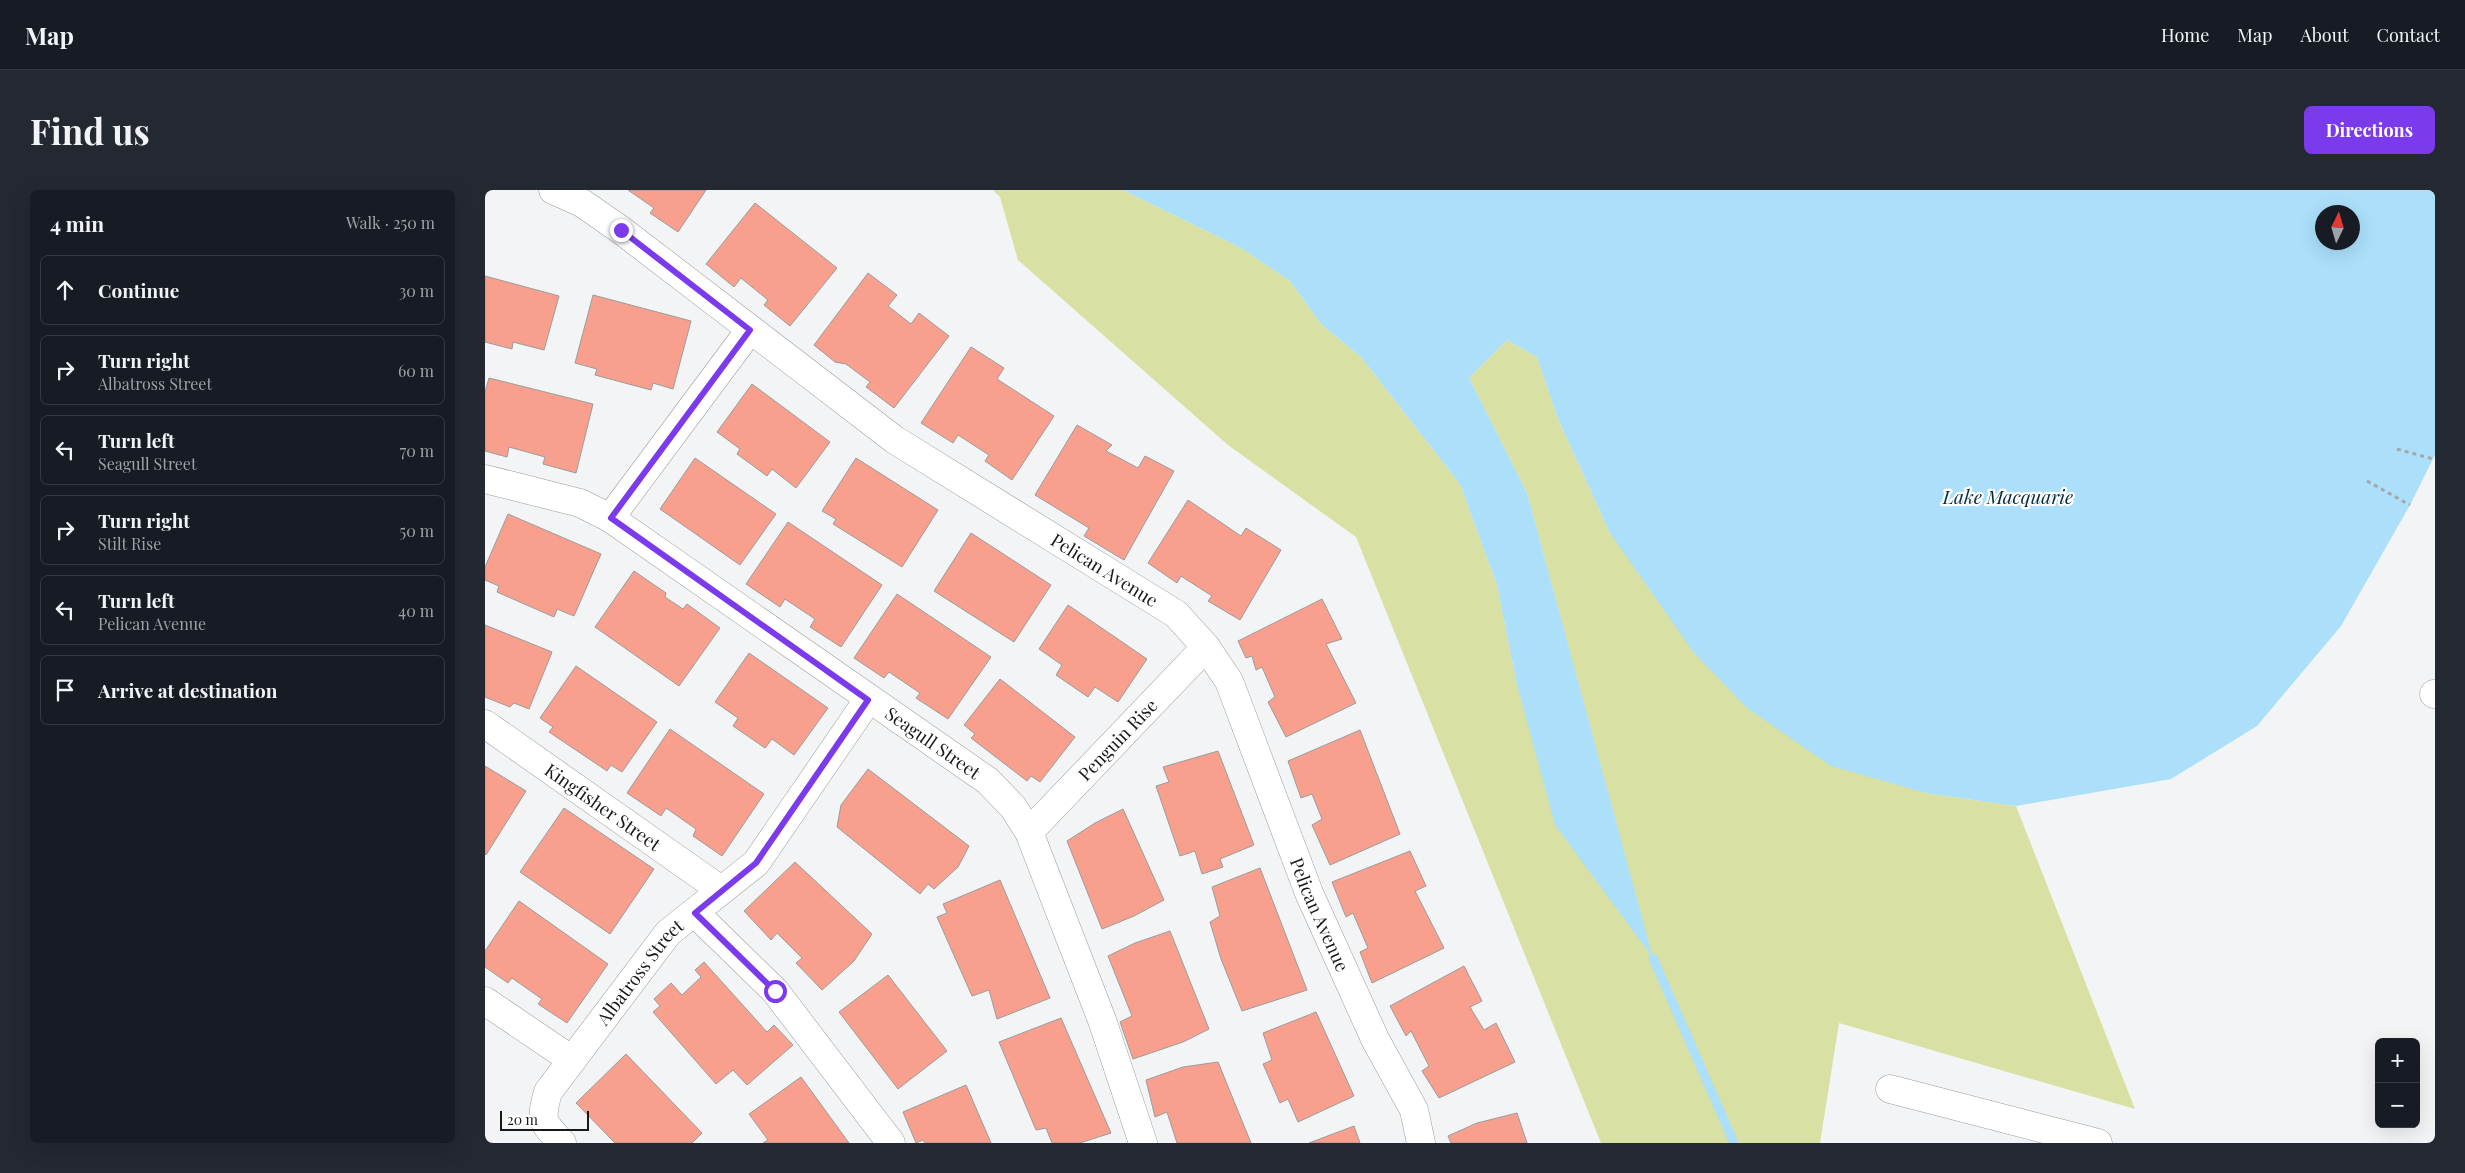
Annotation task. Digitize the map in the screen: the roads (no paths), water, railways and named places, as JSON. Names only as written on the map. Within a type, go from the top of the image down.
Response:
[{"type":"street","name":"Pelican Avenue","points":[[553,190],[582,203],[621,230],[895,440],[1176,614],[1206,647],[1229,680],[1309,893],[1375,1039],[1414,1110],[1421,1143]]},
{"type":"street","points":[[611,518],[750,330]]},
{"type":"street","name":"Seagull Street","points":[[485,479],[580,503],[611,518],[868,700],[988,781],[1013,807],[1029,832],[1102,1020],[1143,1143]]},
{"type":"street","name":"Penguin Rise","points":[[1029,832],[1206,647]]},
{"type":"street","name":"Albatross Street","points":[[562,1143],[546,1126],[542,1112],[548,1092],[668,933],[756,863],[868,700]]},
{"type":"street","name":"Kingfisher Street","points":[[485,724],[721,890]]},
{"type":"street","points":[[695,913],[775,991],[891,1143]]},
{"type":"street","points":[[485,1001],[572,1060]]},
{"type":"street","points":[[1890,1088],[2098,1143]]},
{"type":"water","name":"Lake Macquarie","points":[[1123,190],[2435,190],[2435,455],[2410,505],[2341,626],[2257,726],[2171,779],[2016,806],[1926,793],[1831,766],[1747,708],[1694,653],[1610,533],[1558,419],[1537,357],[1507,340],[1469,378],[1527,493],[1653,958],[1555,825],[1517,685],[1497,585],[1460,484],[1361,357],[1321,324],[1290,281],[1241,248]]},
{"type":"waterway","points":[[1653,958],[1734,1143]]}]
